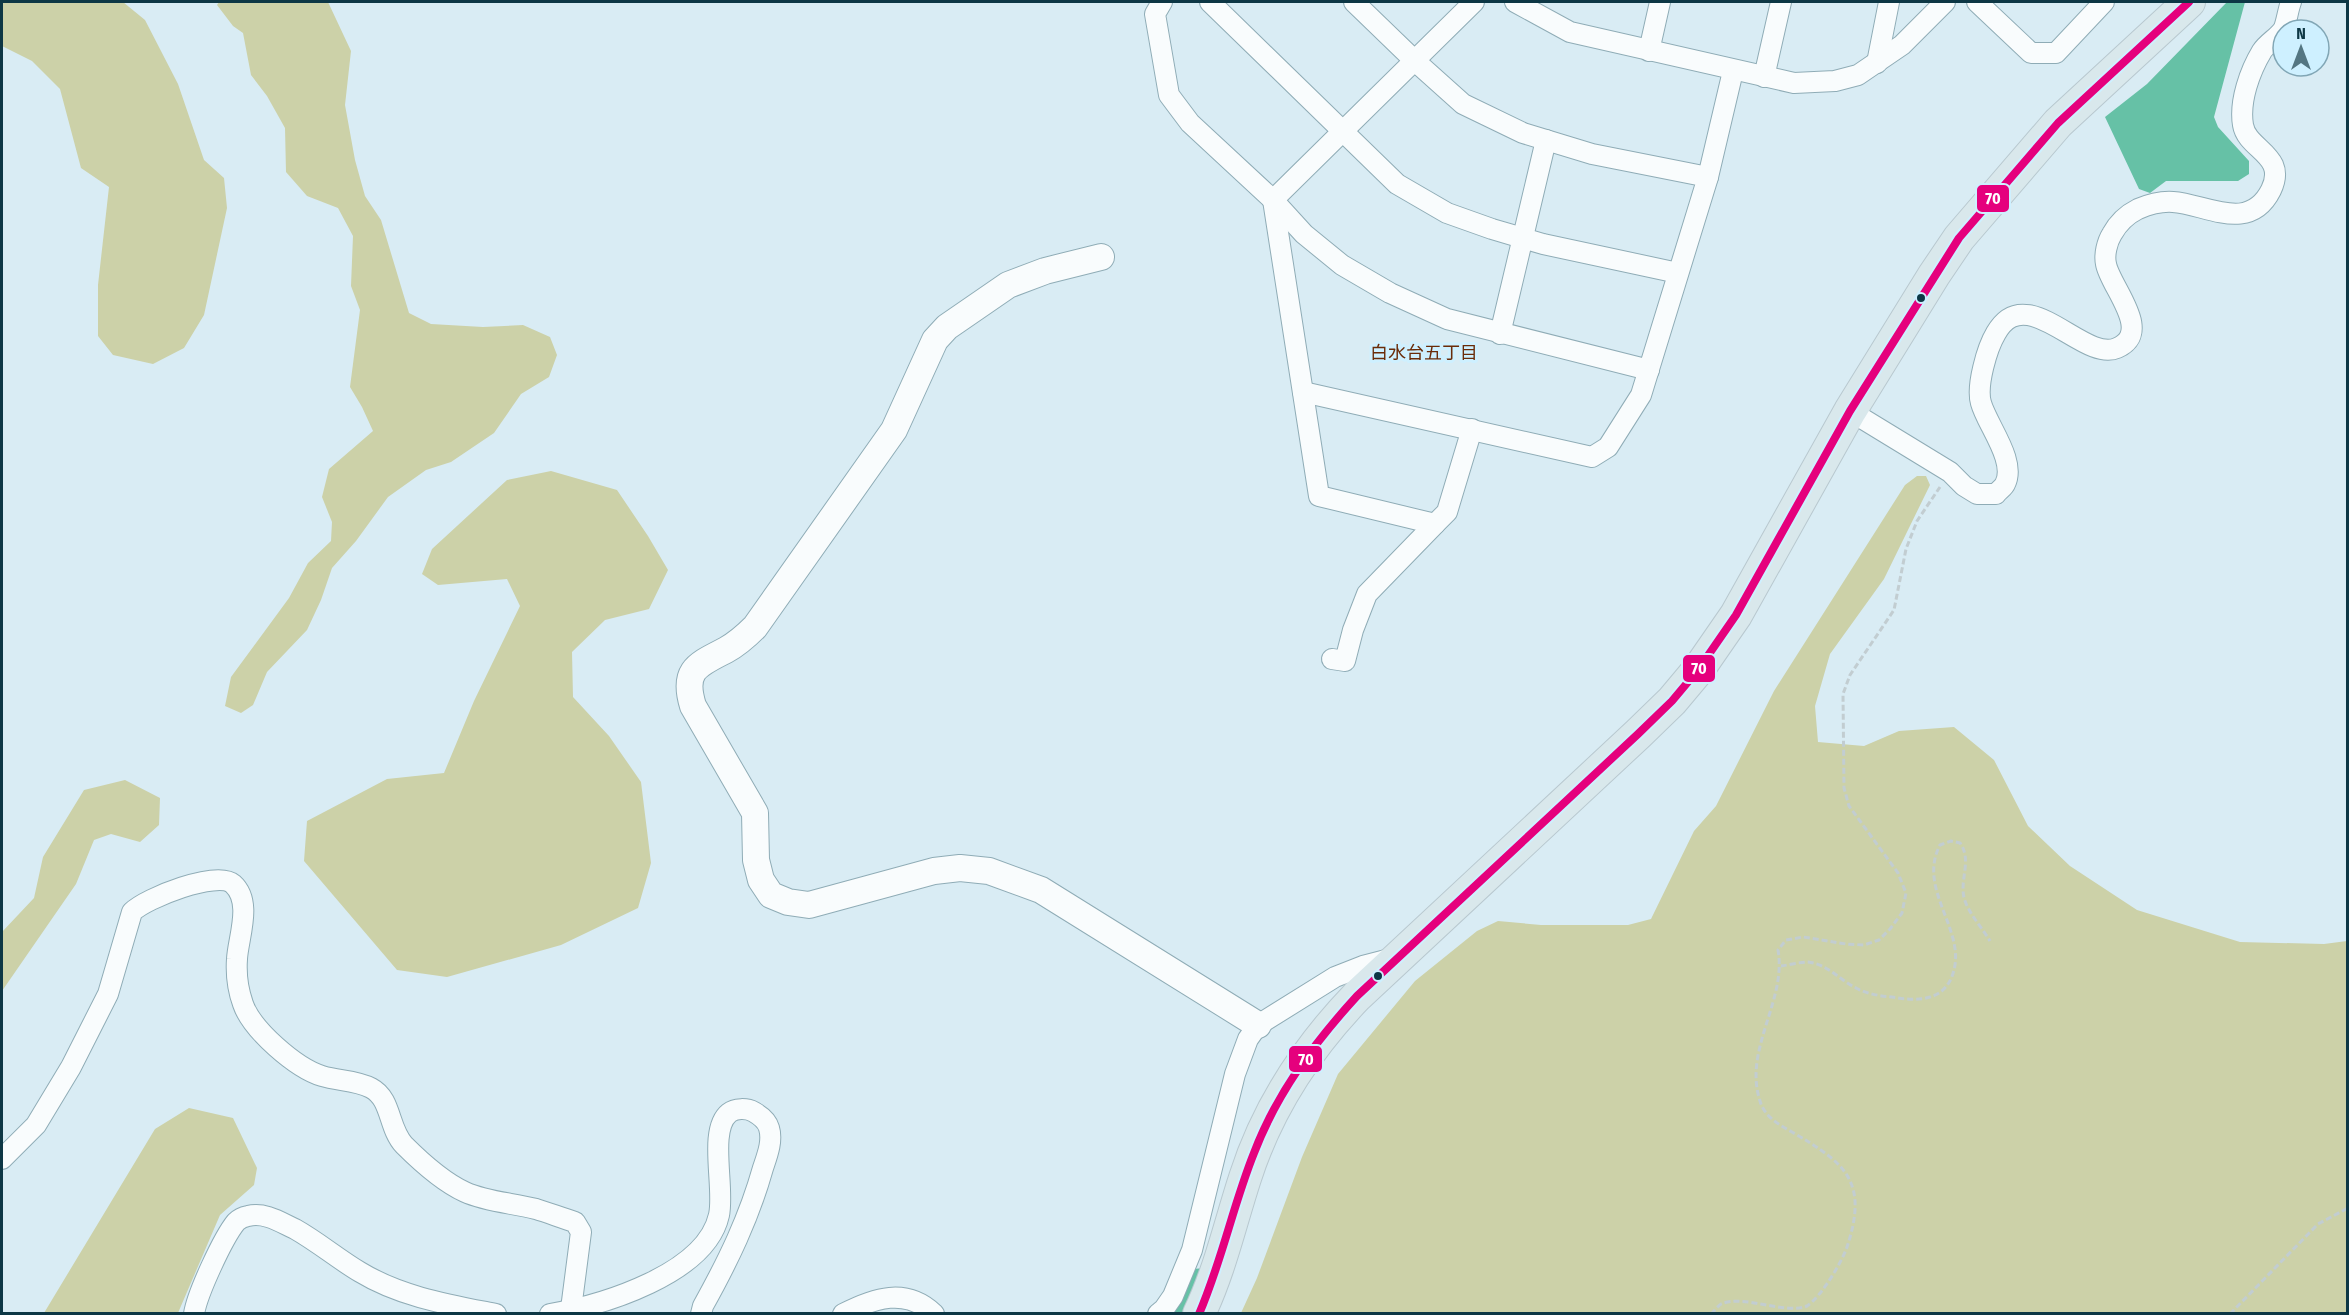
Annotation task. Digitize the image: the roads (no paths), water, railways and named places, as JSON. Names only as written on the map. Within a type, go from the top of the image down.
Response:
[{"type":"main road","points":[[1199,1314],[1224,1252],[1248,1168],[1258,1142],[1309,1050],[1332,1022],[1672,701],[1698,670],[1756,582],[1779,535],[1850,411],[1959,238],[2058,123],[2189,2]]},
{"type":"street","points":[[1162,2],[1155,14],[1169,95],[1190,123],[1273,200],[1304,234],[1342,265],[1389,293],[1448,319],[1500,334],[1649,369]]},
{"type":"street","points":[[1210,2],[1397,184],[1447,213],[1523,238],[1678,273]]},
{"type":"street","points":[[1354,2],[1463,104],[1523,133],[1592,154],[1708,177]]},
{"type":"street","points":[[1273,200],[1341,130],[1474,2]]},
{"type":"street","points":[[1515,2],[1539,8],[1570,32],[1733,71],[1794,83],[1834,81],[1858,75],[1902,45],[1945,2]]},
{"type":"street","points":[[1649,51],[1660,2]]},
{"type":"street","points":[[1764,77],[1781,2]]},
{"type":"street","points":[[1877,63],[1889,2]]},
{"type":"street","points":[[1977,2],[2031,53],[2056,53],[2104,2]]},
{"type":"street","points":[[1850,411],[1950,472],[1964,486],[1977,494],[1996,494],[2005,484],[2007,470],[2003,452],[1980,402],[1980,380],[1995,334],[2006,319],[2024,315],[2040,318],[2102,349],[2116,348],[2127,340],[2132,327],[2130,314],[2109,274],[2106,263],[2111,234],[2120,223],[2132,212],[2158,202],[2175,202],[2220,213],[2237,214],[2251,211],[2266,196],[2274,178],[2274,165],[2243,126],[2243,108],[2247,85],[2263,50],[2283,29],[2291,2]]},
{"type":"street","points":[[1303,392],[1592,457],[1608,447],[1641,394],[1708,177],[1733,71]]},
{"type":"street","points":[[1500,334],[1546,140]]},
{"type":"street","points":[[1273,200],[1319,496],[1435,524]]},
{"type":"street","points":[[1101,257],[1045,271],[1008,285],[947,327],[935,340],[894,430],[855,487],[755,627],[744,638],[697,666],[689,676],[689,692],[693,706],[755,813],[756,860],[761,880],[771,895],[788,902],[808,904],[934,871],[960,868],[989,871],[1041,890],[1258,1025]]},
{"type":"street","points":[[1332,659],[1345,660],[1353,630],[1367,594],[1448,512],[1472,429]]},
{"type":"street","points":[[2,1159],[36,1125],[71,1067],[108,994],[132,912],[153,898],[215,880],[228,880],[235,886],[243,914],[237,973],[243,1004],[250,1018],[291,1058],[305,1068],[321,1076],[359,1083],[372,1088],[381,1095],[393,1130],[401,1141],[452,1185],[480,1197],[537,1209],[575,1222],[581,1232],[571,1309]]},
{"type":"street","points":[[1158,1314],[1173,1296],[1192,1250],[1240,1057],[1248,1039],[1258,1025],[1335,977],[1363,966],[1400,957]]},
{"type":"street","points":[[550,1314],[626,1292],[654,1281],[674,1270],[702,1248],[719,1216],[721,1194],[717,1134],[729,1112],[740,1109],[752,1111],[763,1117],[769,1128],[770,1141],[767,1155],[746,1221],[700,1314]]},
{"type":"street","points":[[194,1314],[205,1283],[229,1233],[238,1220],[247,1216],[259,1215],[270,1216],[303,1234],[360,1272],[386,1285],[419,1297],[496,1314]]},
{"type":"street","points":[[843,1314],[863,1304],[893,1296],[908,1298],[920,1303],[934,1314]]},
{"type":"waterway","points":[[1179,1314],[1199,1285]]},
{"type":"district","name":"白水台五丁目","points":[[1424,353]]}]
